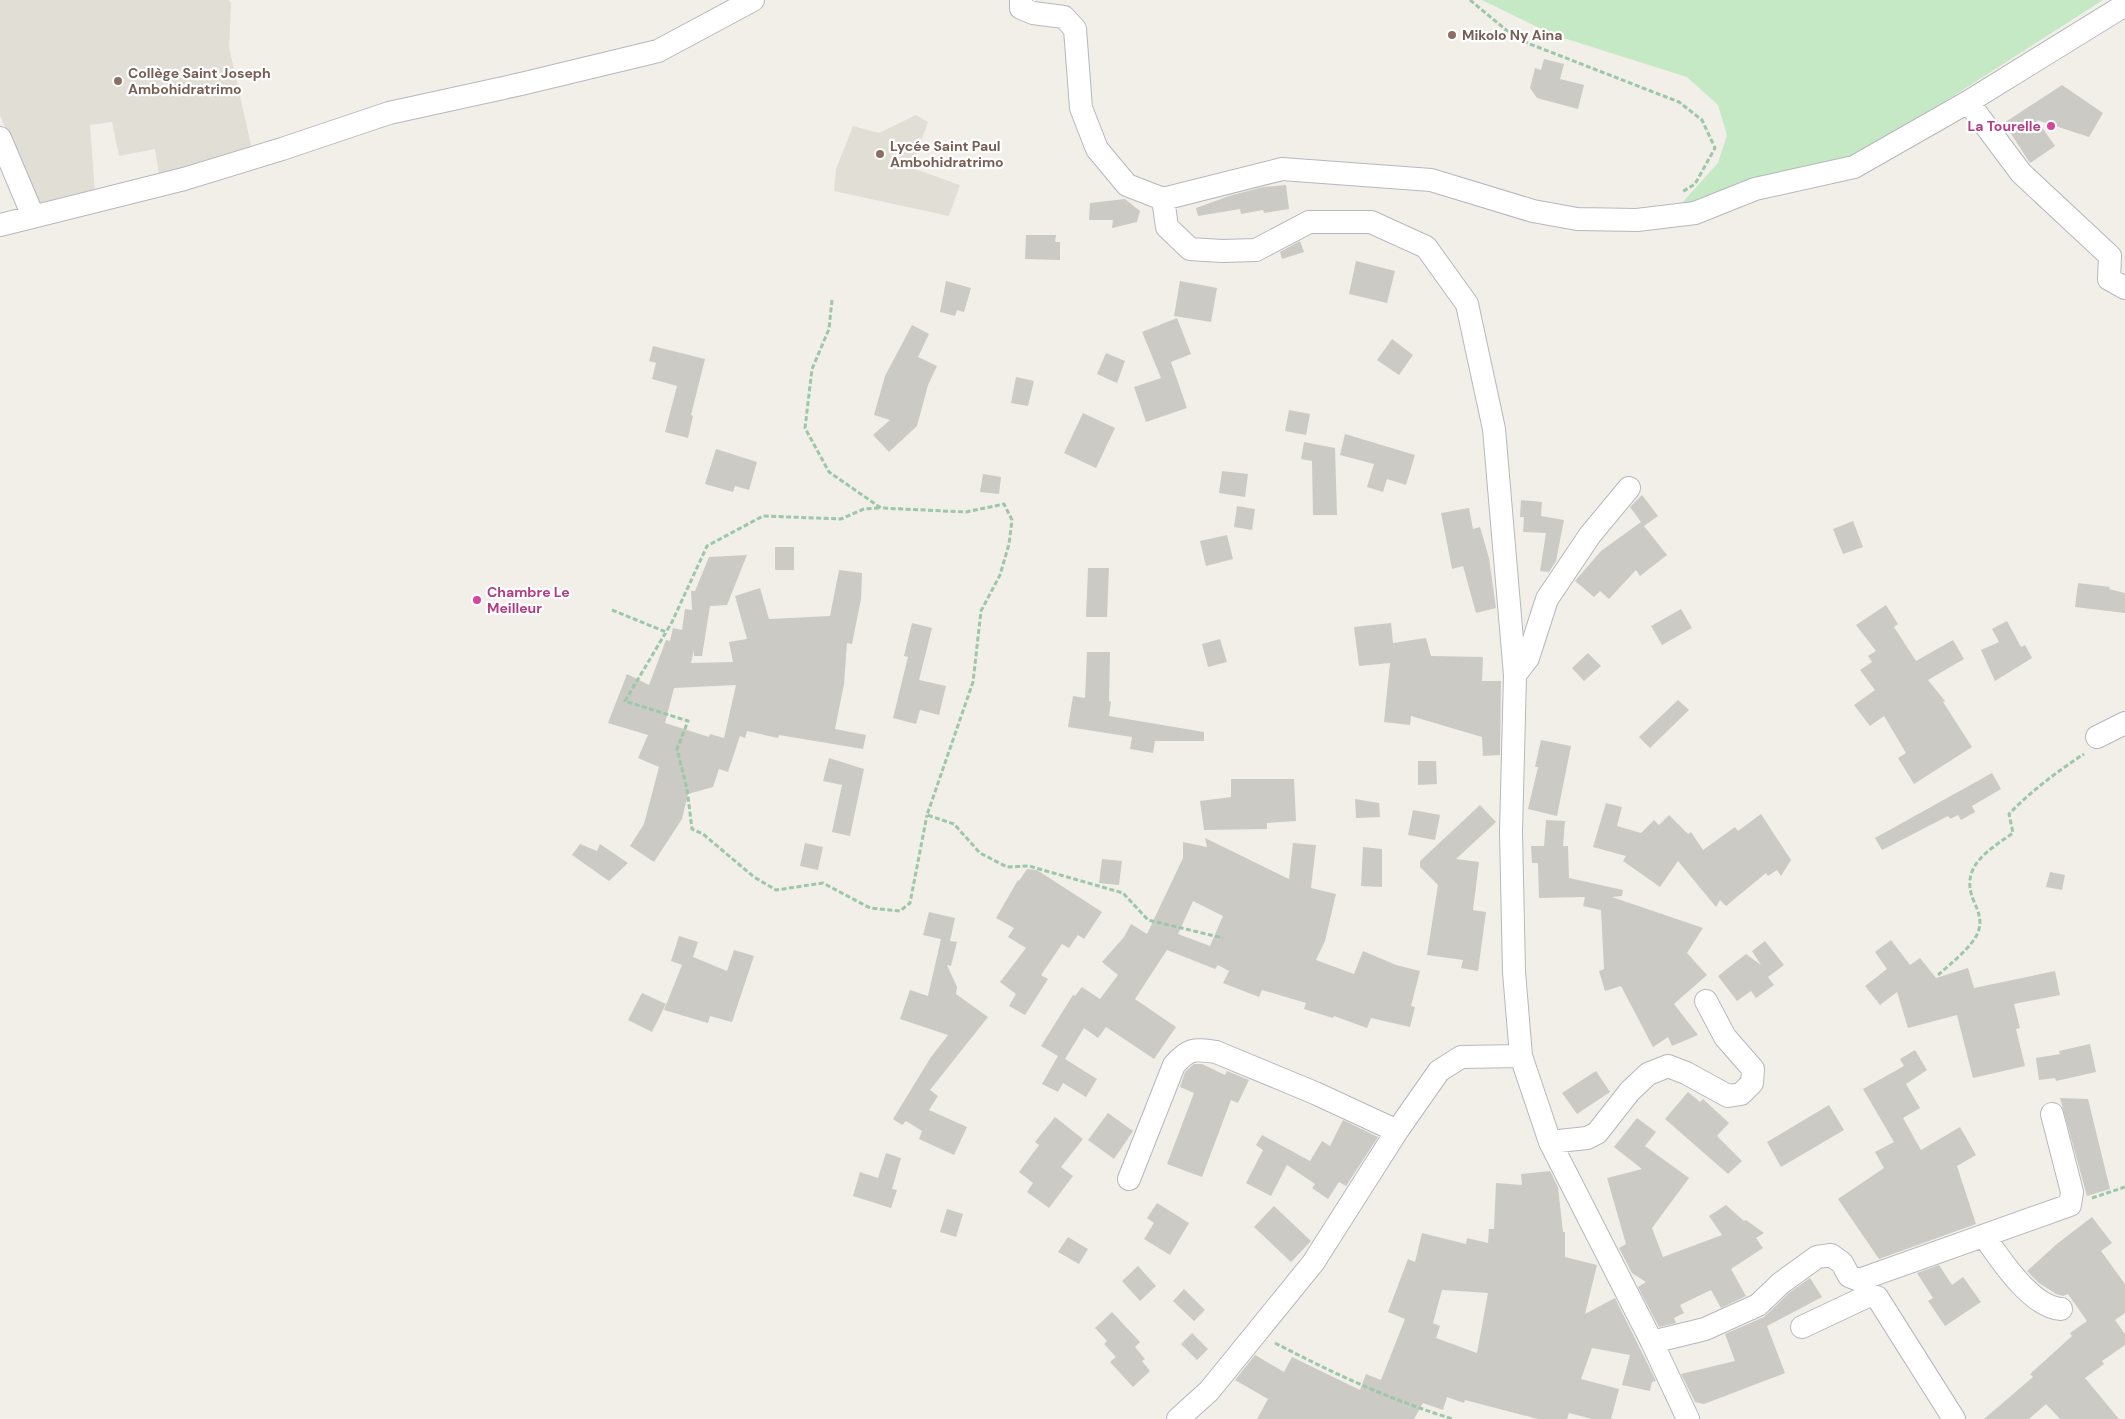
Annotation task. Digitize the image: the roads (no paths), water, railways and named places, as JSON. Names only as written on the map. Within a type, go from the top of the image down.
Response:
[{"type":"street","points":[[0,225],[184,179],[282,149],[388,113],[521,84],[658,51],[753,0]]},
{"type":"street","points":[[1021,0],[1021,8],[1033,13],[1064,17],[1075,29],[1081,108],[1097,149],[1127,185],[1163,199],[1282,169],[1431,180],[1533,211],[1577,219],[1637,220],[1694,213],[1755,189],[1854,167],[1968,102],[2125,5]]},
{"type":"street","points":[[1968,102],[2021,173],[2110,256],[2108,278],[2125,288]]},
{"type":"street","points":[[0,138],[33,216]]},
{"type":"street","points":[[1163,199],[1167,227],[1190,248],[1222,251],[1256,250],[1309,222],[1371,222],[1426,247],[1466,304],[1494,429],[1515,675],[1512,841],[1514,972],[1521,1056],[1550,1142],[1652,1342],[1688,1419]]},
{"type":"street","points":[[1515,675],[1528,658],[1547,599],[1590,535],[1629,488]]},
{"type":"street","points":[[2097,738],[2125,723]]},
{"type":"street","points":[[1550,1142],[1587,1138],[1597,1133],[1630,1090],[1648,1074],[1668,1066],[1686,1072],[1728,1096],[1740,1094],[1752,1083],[1753,1069],[1725,1037],[1706,1001]]},
{"type":"street","points":[[1129,1179],[1174,1066],[1186,1052],[1198,1050],[1216,1052],[1315,1093],[1397,1131]]},
{"type":"street","points":[[1178,1419],[1208,1392],[1313,1263],[1397,1131],[1438,1071],[1461,1057],[1521,1056]]},
{"type":"street","points":[[1652,1342],[1705,1329],[1758,1305],[1781,1283],[1817,1257],[1831,1255],[1842,1263],[1849,1276],[1860,1280],[2070,1205],[2072,1192],[2052,1114]]},
{"type":"street","points":[[1984,1236],[2004,1266],[2038,1300],[2052,1308],[2061,1309]]},
{"type":"street","points":[[1802,1328],[1870,1295],[1877,1297],[1954,1419]]},
{"type":"place","name":"Mikolo Ny Aina","points":[[1452,35]]},
{"type":"place","name":"Collège Saint Joseph Ambohidratrimo","points":[[118,81]]},
{"type":"place","name":"La Tourelle","points":[[2051,126]]},
{"type":"place","name":"Lycée Saint Paul Ambohidratrimo","points":[[880,154]]},
{"type":"place","name":"Chambre Le Meilleur","points":[[477,600]]}]
